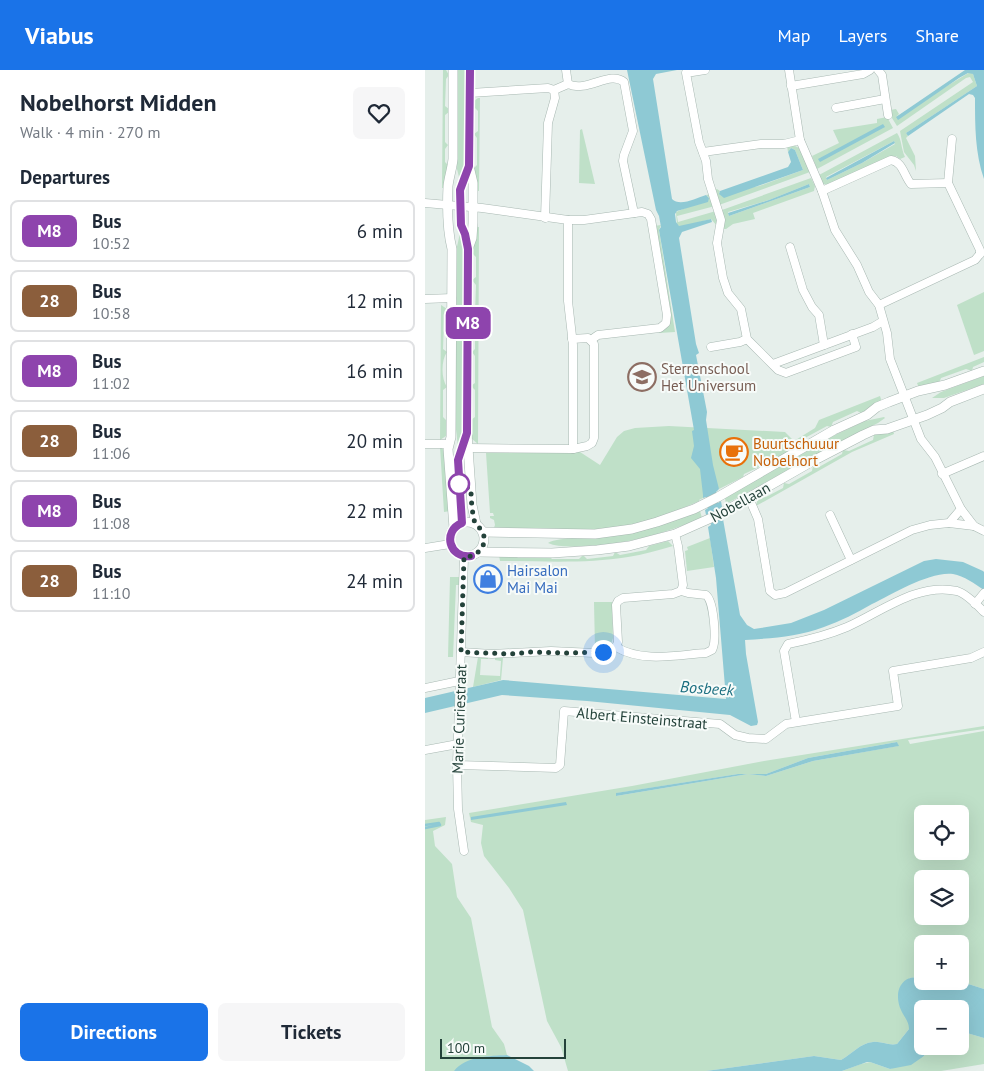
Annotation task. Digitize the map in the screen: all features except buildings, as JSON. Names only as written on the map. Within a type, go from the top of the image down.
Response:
[{"type":"street","points":[[453,70],[453,159],[448,186],[448,229],[452,249],[449,476],[454,528]]},
{"type":"street","points":[[470,70],[469,166],[473,183],[473,208],[472,238],[468,249],[467,433],[475,524]]},
{"type":"street","points":[[566,70],[568,84]]},
{"type":"street","points":[[705,70],[686,72],[699,142],[721,220],[717,243],[723,278],[728,293],[741,309],[747,339],[778,370],[786,374],[856,347],[852,334]]},
{"type":"street","points":[[789,70],[800,140],[813,174],[822,191],[835,230],[857,265],[869,292],[879,305],[890,360],[921,439],[935,457],[961,509],[974,526]]},
{"type":"street","points":[[791,86],[863,74],[871,70]]},
{"type":"street","points":[[878,70],[882,75],[888,115]]},
{"type":"street","points":[[469,93],[548,88],[554,90],[568,84],[575,87],[584,86],[614,76],[620,77],[624,82],[633,131],[623,161],[635,213]]},
{"type":"street","points":[[545,218],[548,123],[555,98],[554,90]]},
{"type":"street","points":[[836,108],[885,99]]},
{"type":"street","points":[[879,305],[975,260],[982,254],[948,184],[952,139]]},
{"type":"street","points":[[703,152],[761,144],[784,144],[800,140]]},
{"type":"street","points":[[822,191],[891,160],[897,161],[911,184],[948,184]]},
{"type":"street","points":[[425,203],[568,220],[584,220],[642,212],[648,214],[652,223],[667,319],[665,326],[598,335],[591,340]]},
{"type":"street","points":[[568,220],[568,301],[572,339],[573,449]]},
{"type":"street","points":[[790,247],[803,290],[812,307],[819,315],[824,345]]},
{"type":"street","points":[[425,299],[452,298]]},
{"type":"street","points":[[773,364],[883,321]]},
{"type":"street","points":[[469,448],[573,449],[587,446],[591,443],[594,438],[594,344],[591,340],[584,338],[572,339]]},
{"type":"street","points":[[711,347],[747,339]]},
{"type":"street","name":"Nobellaan","points":[[483,532],[579,534],[613,532],[657,522],[718,497],[834,430],[867,415],[877,407],[924,389],[945,385],[984,371]]},
{"type":"street","name":"Nobellaan","points":[[479,552],[552,553],[597,550],[629,546],[675,534],[709,520],[863,435],[874,430],[887,429],[913,420],[933,412],[949,402],[984,389]]},
{"type":"street","points":[[425,444],[449,444]]},
{"type":"street","points":[[942,474],[984,456]]},
{"type":"street","points":[[749,498],[758,518],[770,591],[775,595],[785,593],[912,530],[930,525],[949,523],[974,526],[984,531]]},
{"type":"street","points":[[949,523],[961,509]]},
{"type":"street","points":[[830,515],[851,560]]},
{"type":"street","points":[[466,522],[475,524],[483,532],[484,542],[479,552],[464,557],[454,551],[450,544],[450,534],[459,524],[466,522]]},
{"type":"street","points":[[675,534],[683,585],[681,591]]},
{"type":"street","points":[[425,548],[450,544]]},
{"type":"street","name":"Marie Curiestraat","points":[[464,557],[457,765],[458,809],[464,851]]},
{"type":"street","points":[[796,722],[784,650],[788,644],[804,641],[846,627],[895,601],[937,590],[958,591],[965,594],[984,612]]},
{"type":"street","points":[[461,652],[511,654],[544,651],[594,654],[616,647],[618,642],[616,605],[623,598],[673,594],[681,591],[706,594],[711,600],[715,641],[712,650],[648,657],[630,653],[616,647]]},
{"type":"street","points":[[975,604],[984,592]]},
{"type":"street","name":"Albert Einsteinstraat","points":[[457,765],[556,768],[560,765],[564,711],[720,724],[735,736],[766,739],[786,724],[898,706],[893,671],[971,658],[984,652]]},
{"type":"street","points":[[425,688],[459,684]]},
{"type":"street","points":[[425,750],[458,744]]},
{"type":"green space","points":[[443,70],[446,70],[449,75],[446,79],[445,106],[449,109],[449,112],[445,115],[445,142],[448,145],[445,149],[445,162],[448,165],[445,188],[442,188]]},
{"type":"green space","points":[[458,70],[466,70],[465,166],[460,181],[457,169]]},
{"type":"green space","points":[[970,72],[973,74],[977,86],[906,133],[908,136],[906,138],[915,156],[916,171],[914,165],[904,152],[900,131],[973,82],[970,77],[966,78],[897,126],[890,110],[896,109],[899,114],[896,117]]},
{"type":"green space","points":[[480,98],[479,191],[475,191],[474,168],[477,165],[477,138],[474,134],[478,131],[478,111],[474,107],[474,101]]},
{"type":"green space","points":[[887,117],[893,128],[817,169],[812,156],[839,143],[833,130],[877,123],[877,119]]},
{"type":"green space","points":[[582,129],[595,184],[579,183],[580,130]]},
{"type":"green space","points":[[897,133],[899,136],[905,157],[900,159],[896,156],[892,157],[831,185],[823,184],[819,175]],"holes":[[[894,141],[895,144],[862,163],[827,180],[826,177]]]},
{"type":"green space","points":[[793,145],[799,148],[810,172],[719,205],[714,190],[720,191],[719,194],[759,186],[803,170],[795,150],[791,148],[788,152],[787,146]]},
{"type":"green space","points":[[811,178],[815,186],[814,191],[753,213],[755,219],[733,224],[726,229],[722,229],[722,210]],"holes":[[[809,184],[810,187],[729,216],[728,212],[769,200]]]},
{"type":"green space","points":[[711,194],[715,206],[677,216],[678,222],[716,211],[719,220],[718,227],[711,219],[681,227],[677,225],[676,212],[709,198],[706,195]]},
{"type":"green space","points":[[661,225],[659,230],[675,332],[659,333],[668,327],[671,319],[654,226]]},
{"type":"green space","points":[[475,227],[479,227],[478,444],[471,438],[471,420],[475,417],[475,390],[471,386],[475,383],[475,356],[472,352],[475,349],[475,322],[472,316],[475,313],[476,285],[472,280],[476,277],[476,257],[473,254]]},
{"type":"green space","points":[[460,233],[462,234],[464,249],[463,411],[462,435],[458,447],[455,421],[456,251]]},
{"type":"green space","points":[[984,292],[984,351],[974,355],[957,305]]},
{"type":"green space","points":[[441,305],[447,309],[447,319],[444,322],[443,349],[447,352],[443,369],[447,387],[443,390],[443,417],[446,420],[446,436],[440,440]]},
{"type":"green space","points":[[984,357],[984,362],[973,367],[972,371],[966,369],[941,378],[939,383],[919,388],[917,383]]},
{"type":"green space","points":[[984,376],[984,384],[944,398],[932,398],[941,392]]},
{"type":"green space","points":[[880,396],[882,402],[861,413],[857,411],[833,422],[831,427],[827,426],[803,439],[802,443],[797,442],[799,446],[744,474],[743,477],[703,496],[699,501],[662,516],[623,526],[591,530],[493,530],[495,525],[494,520],[490,518],[490,516],[494,516],[493,513],[490,513],[486,453],[580,452],[600,465],[617,437],[624,431],[635,428],[669,426],[785,432],[794,441],[815,428],[819,420]]},
{"type":"green space","points":[[884,417],[878,423],[726,504],[725,498],[833,436],[865,421]]},
{"type":"green space","points":[[893,430],[894,434],[852,452],[756,506],[758,498],[761,496],[766,497],[783,488],[784,483],[789,484],[812,471],[813,466],[819,467],[842,454],[843,450],[849,451],[873,440],[874,435]]},
{"type":"green space","points":[[440,447],[444,450],[450,511],[444,512]]},
{"type":"green space","points":[[700,511],[702,518],[658,534],[628,541],[573,547],[548,543],[561,539],[610,536],[638,531]]},
{"type":"green space","points":[[710,538],[714,567],[687,571],[685,551],[688,550],[687,547]]},
{"type":"green space","points":[[668,541],[673,546],[634,556],[596,561],[500,561],[499,555],[515,555],[518,558],[545,558],[548,555],[552,559],[579,559],[583,555],[587,559],[613,556],[615,552],[620,555],[646,550],[649,546]]},
{"type":"green space","points":[[450,577],[459,577],[459,585],[456,585],[453,657],[448,657]]},
{"type":"green space","points":[[594,602],[612,602],[613,638],[611,644],[595,649]]},
{"type":"green space","points":[[478,657],[488,658],[481,659],[480,675],[500,676],[501,661],[495,660],[495,658],[503,658],[501,680],[473,687]]},
{"type":"green space","points":[[984,726],[984,729],[908,740],[910,744],[984,731],[984,989],[969,984],[969,935],[914,935],[914,978],[909,978],[909,1029],[897,1044],[868,1043],[841,1060],[814,1056],[706,1071],[568,1071],[561,1047],[547,1021],[523,910],[509,888],[484,856],[481,843],[483,825],[471,822],[469,813],[632,786],[764,761]],"holes":[[[897,742],[898,746],[813,761],[766,776],[748,774],[766,774],[808,758]],[[748,774],[616,796],[617,793]]]},
{"type":"green space","points":[[446,817],[445,825],[433,831],[435,846],[452,864],[457,897],[471,918],[492,1027],[504,1044],[507,1055],[480,1057],[454,1071],[425,1071],[425,820]]},
{"type":"green space","points":[[969,1034],[984,1038],[984,1064],[941,1071],[842,1071],[870,1062],[890,1069],[924,1056],[969,1055]]},
{"type":"water","points":[[627,70],[677,70],[656,74],[653,79],[672,199],[679,202],[706,195],[709,198],[708,202],[677,211],[675,214],[676,222],[679,226],[711,219],[712,222],[682,232],[679,238],[699,353],[696,355],[707,412],[706,420],[713,465],[719,489],[716,492],[718,503],[721,501],[722,507],[719,509],[721,520],[723,519],[740,615],[747,625],[754,629],[791,623],[824,610],[924,561],[936,559],[963,562],[983,571],[984,590],[957,575],[944,574],[934,576],[912,584],[848,617],[824,627],[795,635],[745,640],[757,725],[751,726],[730,715],[502,695],[425,713],[425,698],[503,680],[726,699],[716,578],[708,527],[711,525],[709,514],[706,515],[705,510],[708,508],[706,497],[703,498],[700,469],[691,458],[694,446],[692,431],[694,430],[659,230],[661,227]]},
{"type":"water","points":[[965,70],[984,70],[984,179],[977,149],[975,98],[973,95],[969,94],[908,136],[906,133],[977,86],[973,74],[968,73],[959,78],[898,120],[896,117]]},
{"type":"water","points":[[883,124],[885,127],[820,162],[818,159]]},
{"type":"water","points":[[894,141],[895,143],[862,163],[827,180],[826,178]]},
{"type":"water","points":[[791,148],[795,150],[803,170],[724,198],[719,194],[720,191],[788,167],[791,162],[788,152]]},
{"type":"water","points":[[809,184],[810,187],[729,216],[728,213],[769,200]]},
{"type":"water","points":[[897,742],[899,746],[813,761],[766,776],[748,774],[766,774],[808,758]]},
{"type":"water","points":[[748,774],[616,796],[616,793]]},
{"type":"water","points":[[566,802],[567,805],[471,820],[471,817]]},
{"type":"water","points":[[914,978],[914,990],[969,990],[969,984],[984,989],[984,1038],[969,1034],[969,1000],[914,1000],[914,1055],[924,1055],[911,1065],[890,1069],[867,1062],[842,1071],[706,1071],[814,1056],[841,1060],[868,1043],[897,1044],[909,1029],[898,1001],[898,992],[905,980]]},
{"type":"water","points":[[507,1055],[529,1066],[534,1071],[454,1071],[465,1062]]},
{"type":"waterway","points":[[425,825],[439,823],[440,825],[425,828]]},
{"type":"bus line","name":"M8","points":[[470,70],[469,166],[460,190],[461,225],[468,249],[467,433],[458,460],[462,523],[456,525],[452,530],[449,540],[451,548],[457,554],[464,557],[471,556]]},
{"type":"place","name":"Sterrenschool Het Universum","points":[[642,377]]},
{"type":"place","name":"Buurtschuuur Nobelhort","points":[[734,452]]},
{"type":"place","name":"Hairsalon Mai Mai","points":[[488,579]]},
{"type":"route","points":[[459,484],[471,489],[475,524],[483,532],[484,539],[479,552],[464,557],[461,652],[511,654],[551,651],[594,654],[603,652]]},
{"type":"water label","name":"Bosbeek","points":[[707,688]]}]
